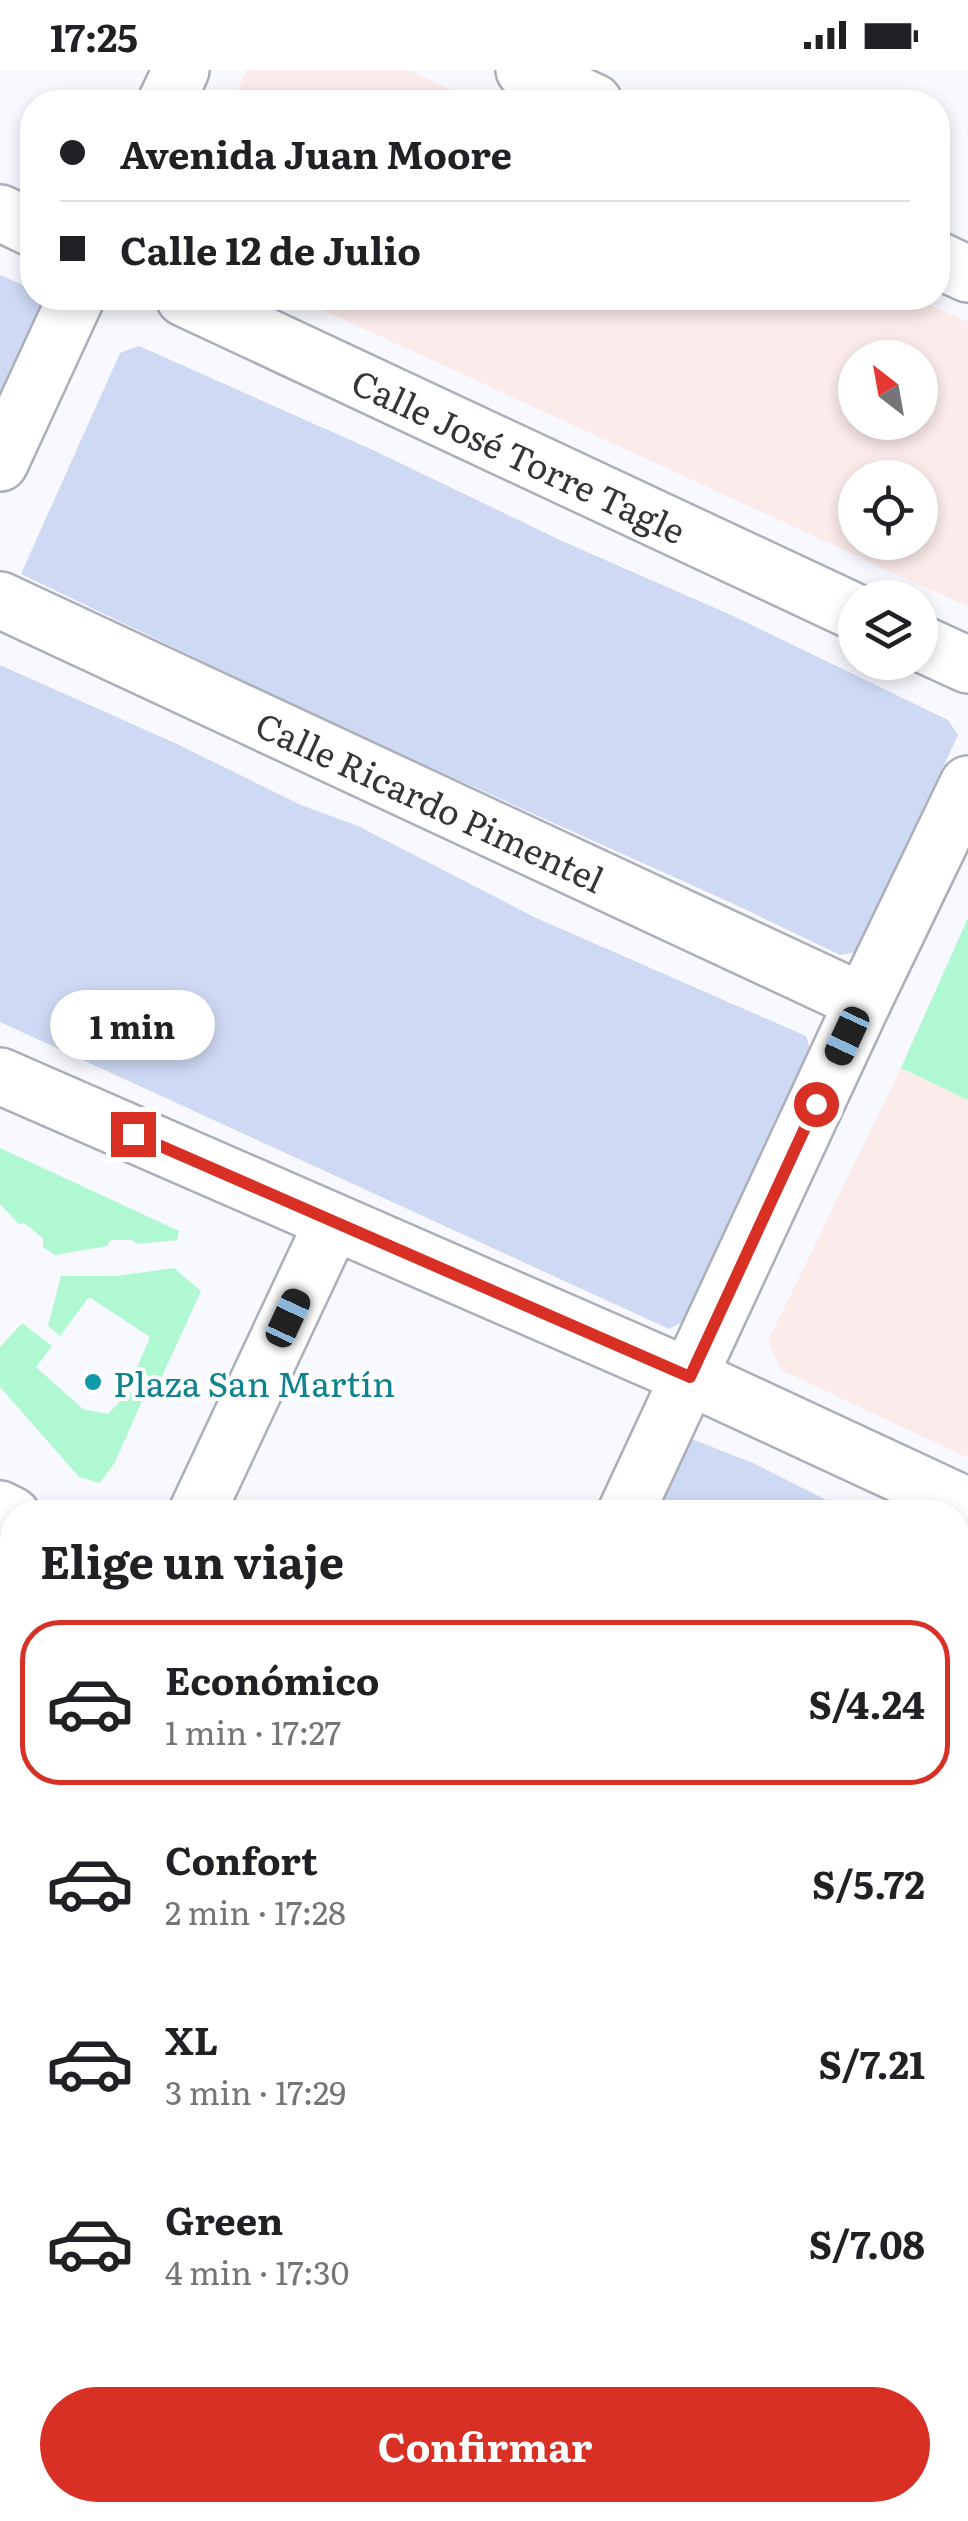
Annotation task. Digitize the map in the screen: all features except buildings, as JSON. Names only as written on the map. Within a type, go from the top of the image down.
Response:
[{"type":"street","points":[[524,70],[568,90]]},
{"type":"street","points":[[0,462],[70,310]]},
{"type":"street","name":"Calle José Torre Tagle","points":[[210,310],[838,604]]},
{"type":"street","name":"Calle Ricardo Pimentel","points":[[0,600],[863,1002]]},
{"type":"street","points":[[938,651],[968,665]]},
{"type":"street","points":[[632,1500],[968,784]]},
{"type":"street","points":[[0,1076],[690,1377],[955,1500]]},
{"type":"street","points":[[203,1500],[333,1222]]},
{"type":"shaded area","points":[[247,70],[408,70],[453,90],[238,90]]},
{"type":"shaded area","points":[[323,310],[941,310],[968,322],[968,607],[938,593],[938,580],[909,580],[866,560],[938,560],[938,460],[838,460],[838,547]]},
{"type":"shaded area","points":[[901,1068],[968,1100],[968,1458],[781,1370],[768,1341]]},
{"type":"green space","points":[[968,918],[968,1100],[901,1068]]},
{"type":"green space","points":[[0,1148],[179,1231],[177,1240],[138,1244],[132,1240],[111,1240],[107,1246],[55,1255],[43,1247],[43,1238],[24,1223],[19,1224],[0,1204]]},
{"type":"green space","points":[[174,1268],[201,1291],[159,1383],[137,1368],[150,1337],[89,1297],[60,1336],[48,1326],[61,1276],[116,1276]]},
{"type":"green space","points":[[22,1323],[52,1346],[36,1367],[83,1409],[108,1414],[129,1392],[142,1401],[115,1462],[100,1483],[79,1477],[0,1387],[0,1347]]},
{"type":"place","name":"Plaza San Martín","points":[[93,1382]]},
{"type":"route","points":[[133,1134],[690,1377],[816,1104]]}]
